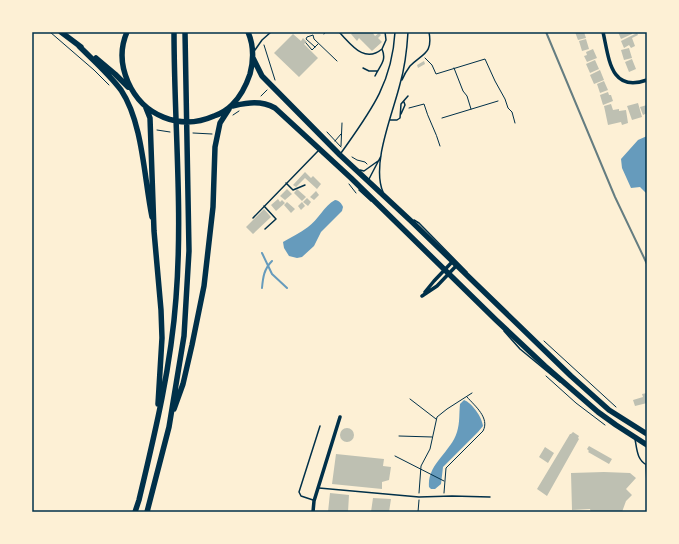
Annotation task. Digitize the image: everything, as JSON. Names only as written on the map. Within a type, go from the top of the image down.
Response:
[{"type":"highway","points":[[61,32],[102,62],[131,90],[146,108],[159,117],[182,123],[206,120],[230,107],[260,102],[275,108],[319,149],[349,180],[362,189],[496,320],[566,385],[598,412],[647,445]]},
{"type":"highway","points":[[127,32],[122,48],[123,64],[124,74],[131,90]]},
{"type":"highway","points":[[135,512],[158,422],[169,367],[176,299],[178,198],[174,32]]},
{"type":"highway","points":[[169,427],[184,336],[189,251],[185,32]]},
{"type":"highway","points":[[248,32],[253,55],[262,76],[340,155],[405,215],[553,359],[609,410],[647,434]]},
{"type":"highway","points":[[79,46],[97,63],[121,90],[129,104],[137,129],[154,231]]},
{"type":"highway","points":[[147,512],[182,384],[199,314],[208,260],[213,207],[215,148],[220,123],[230,107],[240,97],[247,83],[253,55]]},
{"type":"highway","points":[[146,108],[150,118],[154,231],[161,310],[162,338],[158,422]]},
{"type":"street","points":[[603,32],[611,68],[618,78],[629,84],[647,80]]},
{"type":"street","points":[[447,271],[437,286],[422,296],[434,281],[455,263]]},
{"type":"street","points":[[313,512],[314,501],[340,417]]},
{"type":"lane","points":[[253,55],[262,40],[271,32]]},
{"type":"lane","points":[[339,32],[359,52],[367,55],[374,54],[382,49],[386,40],[385,32]]},
{"type":"lane","points":[[340,155],[383,87],[389,73],[396,32]]},
{"type":"lane","points":[[385,197],[379,172],[382,152],[401,81],[408,32]]},
{"type":"lane","points":[[401,81],[411,66],[423,56],[429,46],[429,32]]},
{"type":"lane","points":[[375,76],[382,65],[384,58],[382,49]]},
{"type":"lane","points":[[363,68],[369,71],[377,71]]},
{"type":"lane","points":[[401,114],[401,107],[408,96]]},
{"type":"lane","points":[[390,120],[398,119],[404,108],[404,102]]},
{"type":"lane","points":[[252,218],[319,149]]},
{"type":"lane","points":[[362,189],[368,181],[382,152]]},
{"type":"lane","points":[[354,168],[364,171],[379,160]]},
{"type":"lane","points":[[349,180],[410,239],[421,246]]},
{"type":"lane","points":[[286,183],[294,190],[305,185]]},
{"type":"lane","points":[[264,206],[276,219],[265,229]]},
{"type":"lane","points":[[405,215],[419,224],[460,264],[487,295]]},
{"type":"lane","points":[[314,501],[301,496],[299,492],[320,426]]},
{"type":"lane","points":[[635,438],[642,463],[647,465],[647,483]]},
{"type":"lane","points":[[319,488],[419,497],[490,497]]},
{"type":"path","points":[[50,32],[94,70],[110,87]]},
{"type":"path","points":[[314,47],[306,39],[306,37],[313,35],[337,61]]},
{"type":"path","points":[[260,102],[261,96],[276,81],[262,40]]},
{"type":"path","points":[[306,43],[312,50],[319,43]]},
{"type":"path","points":[[423,56],[432,65],[436,74],[485,59],[508,108],[512,112],[515,123]]},
{"type":"path","points":[[454,68],[463,91],[467,96],[471,109]]},
{"type":"path","points":[[442,118],[498,101]]},
{"type":"path","points":[[404,108],[410,109],[424,104],[440,146]]},
{"type":"path","points":[[231,116],[242,109]]},
{"type":"path","points":[[340,146],[342,123]]},
{"type":"path","points":[[324,130],[351,156],[357,160],[365,162]]},
{"type":"path","points":[[335,141],[342,134]]},
{"type":"path","points":[[349,180],[359,196]]},
{"type":"path","points":[[542,339],[616,407]]},
{"type":"path","points":[[418,512],[421,468],[430,449],[436,418],[472,393]]},
{"type":"path","points":[[444,496],[446,468],[483,431],[486,426],[485,419],[467,396]]},
{"type":"path","points":[[410,399],[436,418]]},
{"type":"path","points":[[399,436],[432,437]]},
{"type":"path","points":[[395,456],[445,481]]},
{"type":"water","points":[[647,136],[647,194],[640,187],[631,188],[622,168],[621,159],[638,140]]},
{"type":"water","points":[[335,200],[339,201],[342,205],[342,211],[321,232],[314,246],[302,257],[297,258],[289,256],[284,248],[283,242],[308,227]]},
{"type":"water","points":[[464,400],[476,411],[483,426],[443,467],[441,484],[435,489],[431,489],[429,487],[429,479],[435,465],[454,439],[459,425],[460,404]]},
{"type":"building","points":[[353,32],[372,32],[375,36],[379,33],[381,35],[378,38],[382,42],[372,51],[359,38],[357,41],[351,34]]},
{"type":"building","points":[[575,32],[584,32],[586,38],[578,40]]},
{"type":"building","points":[[618,32],[632,32],[632,34],[621,39]]},
{"type":"building","points":[[637,33],[638,35],[632,38],[635,46],[631,48],[629,45],[624,48],[621,41]]},
{"type":"building","points":[[293,34],[301,41],[303,38],[307,42],[304,44],[318,58],[299,77],[274,53]]},
{"type":"building","points":[[586,39],[589,49],[582,51],[579,41]]},
{"type":"building","points":[[629,48],[632,58],[624,60],[621,50]]},
{"type":"building","points":[[593,49],[597,58],[587,62],[584,56],[587,55],[586,52]]},
{"type":"building","points":[[632,59],[636,69],[629,72],[625,62]]},
{"type":"building","points":[[595,60],[599,69],[590,73],[586,64]]},
{"type":"building","points":[[424,61],[425,64],[418,68],[417,65]]},
{"type":"building","points":[[600,70],[604,80],[594,84],[590,75]]},
{"type":"building","points":[[604,81],[608,90],[600,93],[597,84]]},
{"type":"building","points":[[608,92],[613,101],[603,105],[600,95]]},
{"type":"building","points":[[638,103],[642,117],[632,120],[627,106]]},
{"type":"building","points":[[611,104],[613,110],[626,110],[628,123],[622,125],[621,122],[608,125],[604,106]]},
{"type":"building","points":[[647,105],[647,113],[643,115],[640,107]]},
{"type":"building","points":[[305,172],[311,178],[313,176],[321,184],[317,189],[305,178],[296,187],[293,185]]},
{"type":"building","points":[[287,189],[292,194],[285,200],[280,196]]},
{"type":"building","points":[[297,189],[306,197],[302,201],[294,193]]},
{"type":"building","points":[[316,191],[319,195],[314,200],[310,197]]},
{"type":"building","points":[[307,198],[311,202],[308,206],[303,202]]},
{"type":"building","points":[[278,199],[280,202],[282,200],[285,203],[276,211],[271,205]]},
{"type":"building","points":[[287,202],[295,209],[291,213],[284,205]]},
{"type":"building","points":[[302,202],[305,206],[301,210],[298,206]]},
{"type":"building","points":[[264,209],[271,217],[253,234],[246,227]]},
{"type":"building","points":[[647,393],[647,403],[635,406],[633,400],[643,397],[642,394]]},
{"type":"building","points":[[344,428],[350,428],[354,432],[354,438],[350,442],[344,442],[340,438],[340,432]]},
{"type":"building","points":[[573,432],[579,436],[579,439],[547,496],[537,489],[570,434]]},
{"type":"building","points":[[589,446],[612,459],[609,464],[588,452],[589,451],[587,449]]},
{"type":"building","points":[[545,447],[554,453],[548,463],[539,457]]},
{"type":"building","points":[[336,454],[384,459],[383,466],[391,467],[389,480],[382,482],[382,489],[332,484]]},
{"type":"building","points":[[571,473],[630,473],[636,478],[626,489],[632,495],[626,501],[622,512],[591,512],[590,509],[572,510]]},
{"type":"building","points":[[330,493],[349,495],[348,512],[328,512]]},
{"type":"building","points":[[373,498],[391,499],[389,512],[371,512]]},
{"type":"waterway","points":[[262,253],[272,274],[287,288]]},
{"type":"waterway","points":[[262,288],[264,273],[272,261]]},
{"type":"railway","points":[[546,32],[615,197],[647,264]]}]
